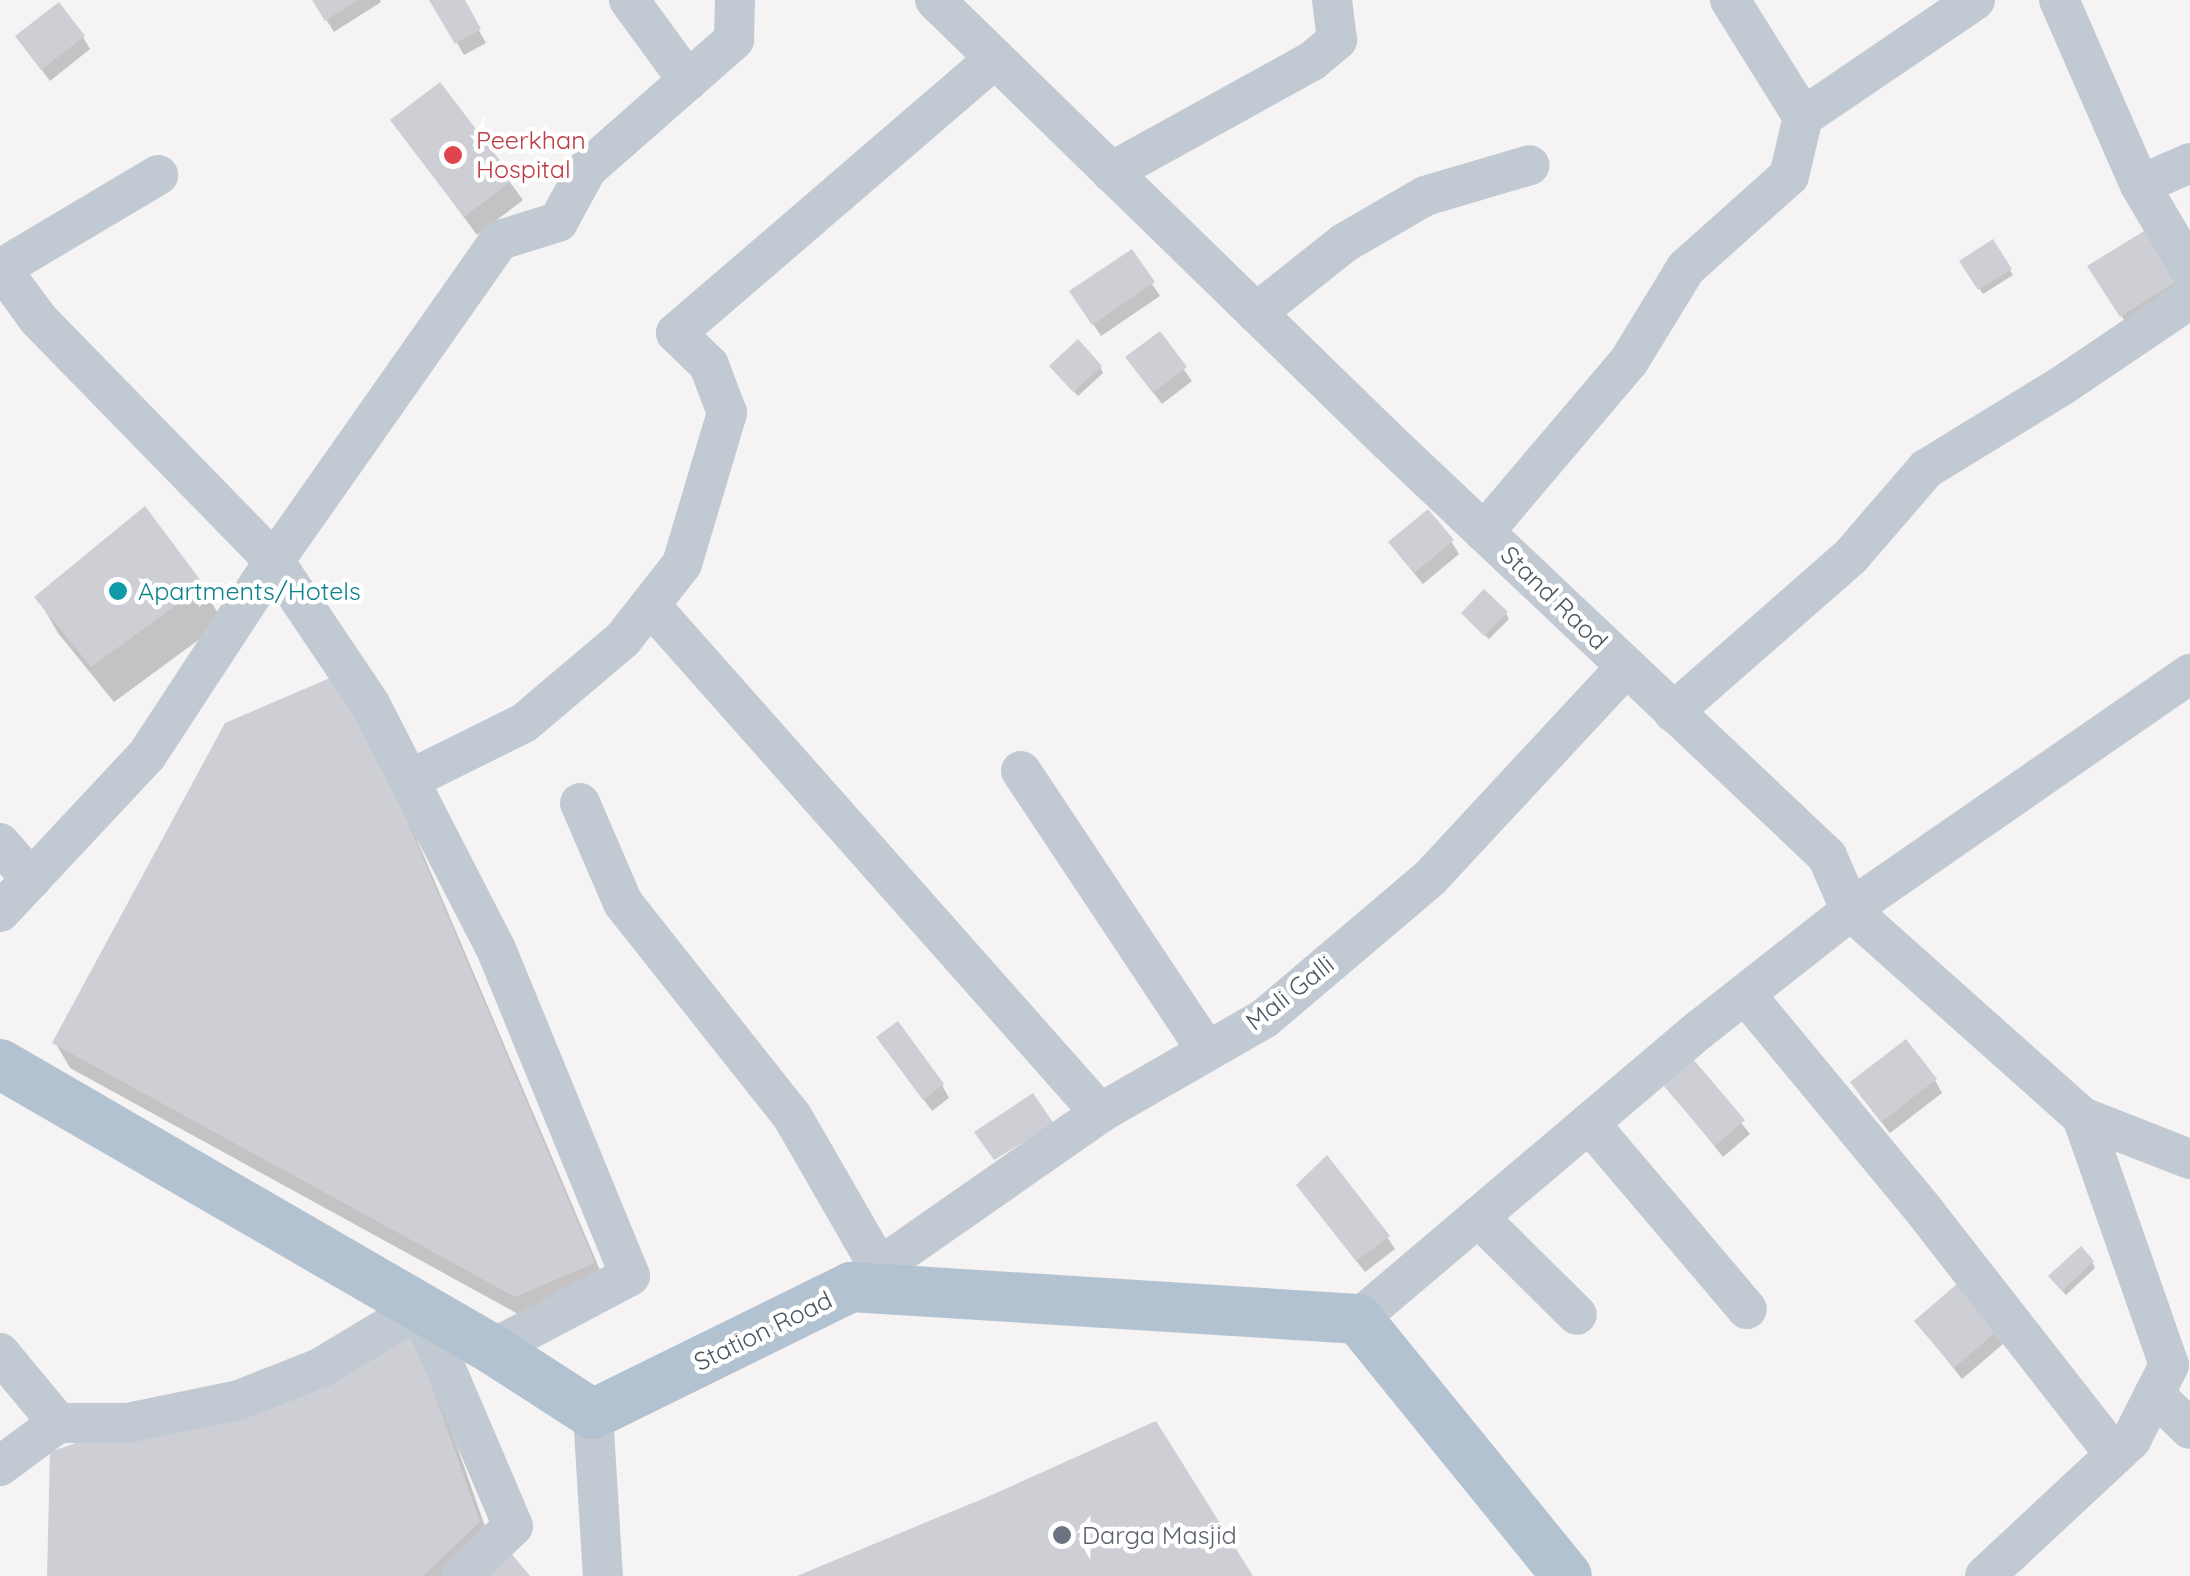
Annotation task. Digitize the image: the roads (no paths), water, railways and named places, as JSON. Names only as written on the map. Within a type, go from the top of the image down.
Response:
[{"type":"main road","points":[[0,1064],[492,1350],[593,1414]]},
{"type":"main road","name":"Station Road","points":[[593,1414],[865,1277],[1358,1319]]},
{"type":"main road","points":[[1358,1319],[1568,1576]]},
{"type":"street","points":[[628,0],[688,81]]},
{"type":"street","points":[[0,912],[147,754],[274,561],[500,240],[558,222],[587,169],[734,40],[735,0]]},
{"type":"street","name":"Stand Raod","points":[[934,0],[1484,532],[1827,856],[1851,911],[2082,1118],[2190,1160]]},
{"type":"street","points":[[1112,172],[1312,61],[1337,40],[1332,0]]},
{"type":"street","points":[[1730,0],[1803,117]]},
{"type":"street","points":[[1484,532],[1629,361],[1686,268],[1789,176],[1803,117],[1975,0]]},
{"type":"street","points":[[2059,0],[2140,185],[2190,270]]},
{"type":"street","points":[[409,780],[524,723],[624,638],[682,564],[727,413],[710,364],[676,333],[995,59]]},
{"type":"street","points":[[2140,185],[2190,163]]},
{"type":"street","points":[[1256,313],[1344,244],[1425,196],[1530,165]]},
{"type":"street","points":[[158,175],[0,268],[38,319],[274,561],[370,704],[496,949],[630,1276],[492,1350]]},
{"type":"street","points":[[1673,712],[1851,556],[1926,469],[2060,386],[2190,298]]},
{"type":"street","points":[[650,605],[1100,1113]]},
{"type":"street","name":"Mali Galli","points":[[865,1277],[1100,1113],[1264,1018],[1430,878],[1626,666]]},
{"type":"street","points":[[1358,1319],[1588,1123],[1851,911],[2190,674]]},
{"type":"street","points":[[1021,771],[1207,1051]]},
{"type":"street","points":[[580,803],[624,903],[792,1116],[865,1277]]},
{"type":"street","points":[[0,843],[31,878]]},
{"type":"street","points":[[1745,994],[1926,1212],[2115,1456]]},
{"type":"street","points":[[1985,1576],[2131,1440],[2169,1365],[2082,1118]]},
{"type":"street","points":[[1588,1123],[1747,1310]]},
{"type":"street","points":[[1478,1217],[1578,1314]]},
{"type":"street","points":[[0,1466],[58,1423],[127,1423],[239,1400],[320,1368],[420,1308],[513,1526],[461,1576]]},
{"type":"street","points":[[0,1353],[58,1423]]},
{"type":"street","points":[[2154,1394],[2190,1429]]},
{"type":"street","points":[[593,1414],[603,1576]]},
{"type":"place","name":"Peerkhan Hospital","points":[[453,155]]},
{"type":"place","name":"Apartments/Hotels","points":[[118,591]]},
{"type":"place","name":"Darga Masjid","points":[[1062,1535]]}]
